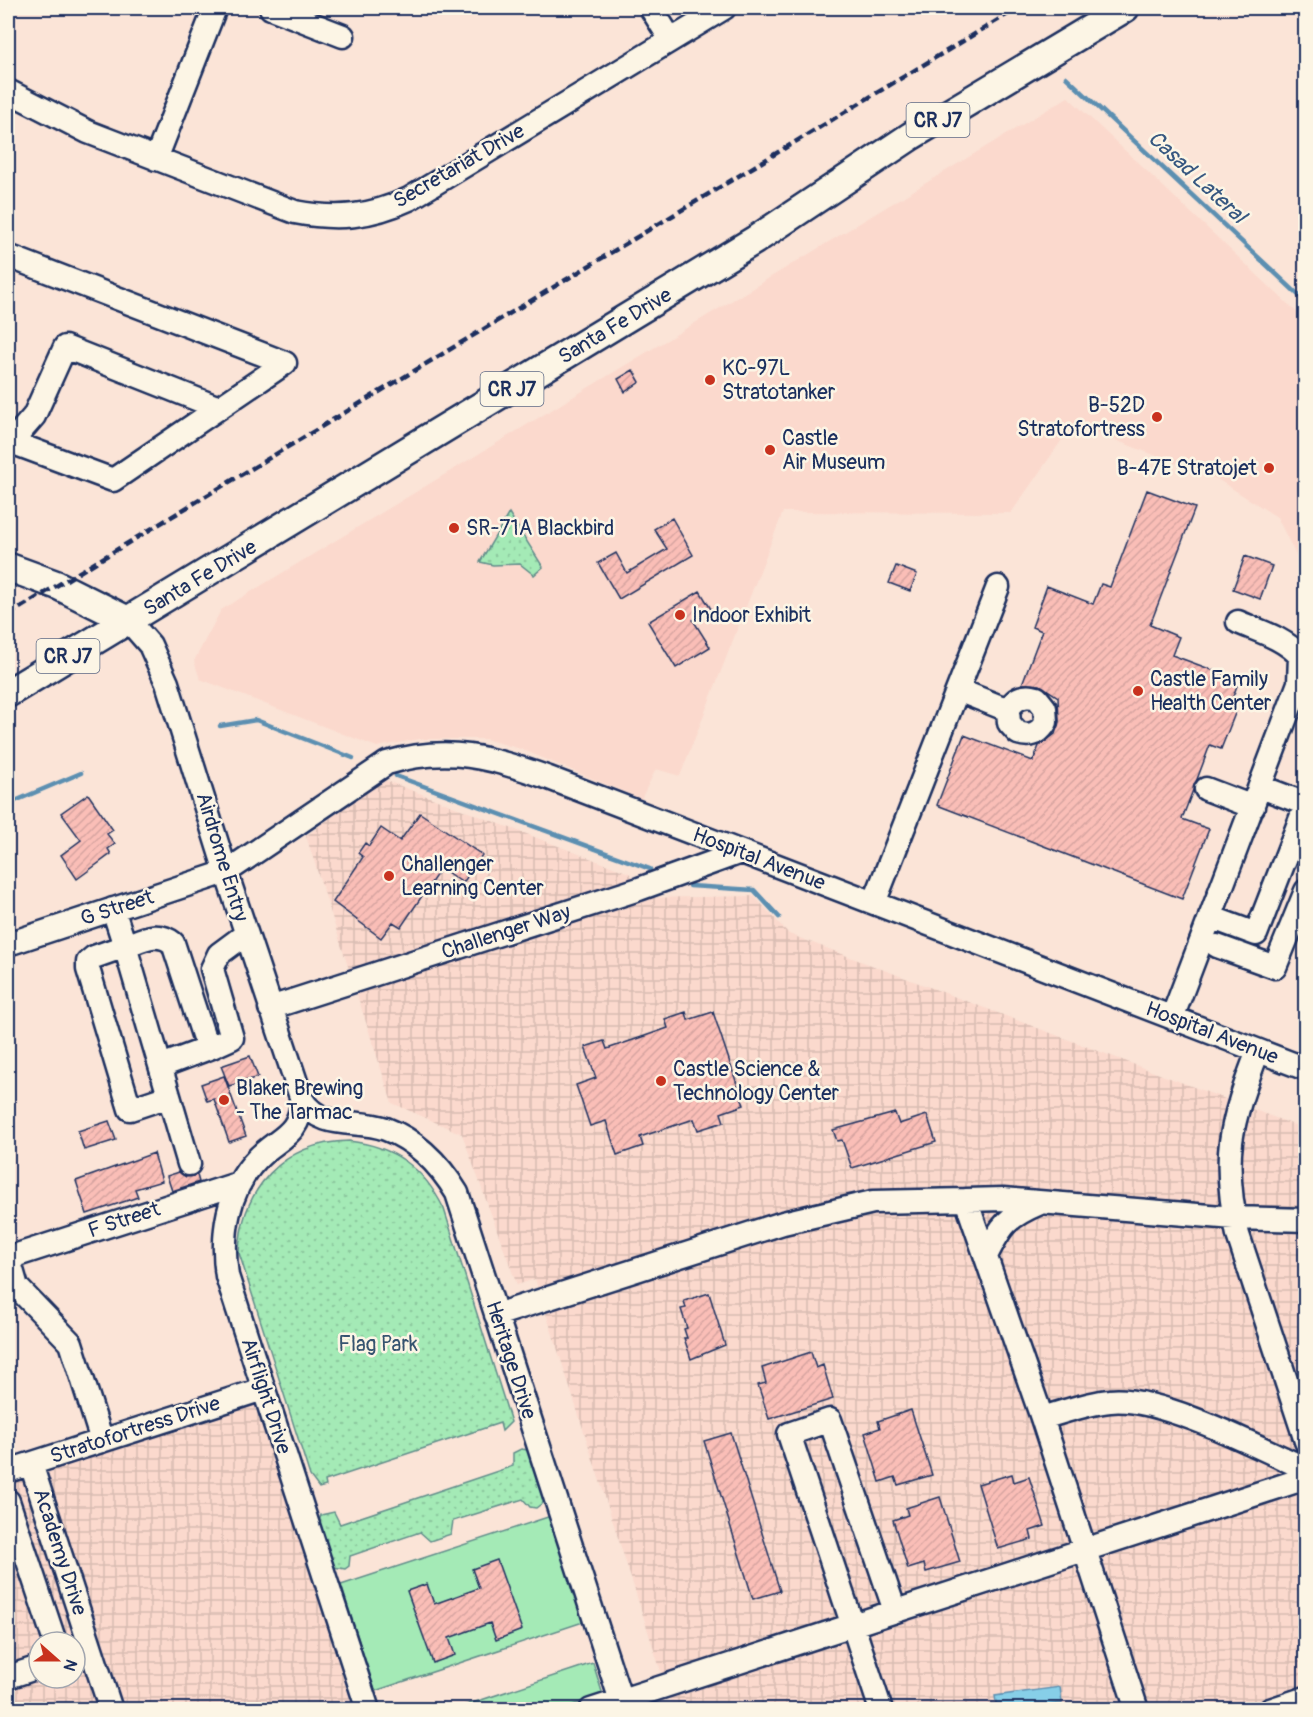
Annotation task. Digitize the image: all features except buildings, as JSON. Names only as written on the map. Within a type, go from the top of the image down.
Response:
[{"type":"main road","name":"Santa Fe Drive","points":[[8,693],[755,240],[911,136],[1125,8]]},
{"type":"main road","points":[[8,567],[57,585],[129,621]]},
{"type":"street","points":[[156,159],[215,8]]},
{"type":"street","points":[[270,8],[343,36]]},
{"type":"street","points":[[651,8],[671,40]]},
{"type":"street","name":"Secretariat Drive","points":[[8,91],[88,132],[156,159],[295,212],[339,218],[375,213],[409,199],[724,8]]},
{"type":"street","points":[[8,255],[285,363],[219,408],[113,480],[9,444],[34,416],[65,346],[219,408]]},
{"type":"street","points":[[874,903],[998,587]]},
{"type":"street","name":"Airdrome Entry","points":[[129,621],[146,640],[159,660],[179,716],[270,1008],[302,1100]]},
{"type":"street","points":[[1172,1018],[1299,683],[1300,657],[1278,639],[1238,622]]},
{"type":"street","points":[[958,690],[1008,710]]},
{"type":"street","name":"Hospital Avenue","points":[[226,872],[387,763],[410,756],[456,753],[501,761],[1305,1069]]},
{"type":"street","points":[[1206,789],[1305,805],[1256,934],[1210,918]]},
{"type":"street","name":"Challenger Way","points":[[270,1008],[639,889],[741,852]]},
{"type":"street","name":"G Street","points":[[8,944],[226,872]]},
{"type":"street","points":[[1216,946],[1275,967],[1305,891]]},
{"type":"street","points":[[113,909],[189,1164]]},
{"type":"street","points":[[161,1066],[232,1038],[212,969],[219,954],[246,934]]},
{"type":"street","points":[[169,1096],[130,1109],[91,980],[88,962],[94,957],[154,936],[163,937],[173,943],[203,1035],[212,1047]]},
{"type":"street","points":[[1258,1051],[1238,1103],[1229,1148],[1228,1175],[1234,1218],[1305,1441]]},
{"type":"street","name":"Airflight Drive","points":[[302,1100],[300,1116],[294,1129],[257,1159],[240,1183],[226,1221],[224,1257],[227,1276],[368,1710]]},
{"type":"street","name":"Heritage Drive","points":[[302,1100],[311,1113],[324,1119],[374,1125],[395,1133],[419,1148],[440,1167],[463,1207],[622,1705]]},
{"type":"street","name":"F Street","points":[[8,1257],[240,1183]]},
{"type":"street","points":[[496,1316],[783,1223],[873,1202],[966,1200],[1041,1202],[1234,1218],[1305,1220]]},
{"type":"street","points":[[966,1200],[1042,1418],[1137,1710]]},
{"type":"street","points":[[986,1256],[997,1234],[1013,1215],[1041,1202]]},
{"type":"street","points":[[8,1257],[17,1287],[71,1343],[102,1441]]},
{"type":"street","name":"Stratofortress Drive","points":[[8,1471],[263,1389]]},
{"type":"street","points":[[1042,1418],[1111,1400],[1144,1403],[1239,1438],[1305,1469]]},
{"type":"street","points":[[881,1710],[789,1434],[830,1420],[895,1611]]},
{"type":"street","name":"Academy Drive","points":[[31,1464],[78,1630]]},
{"type":"street","points":[[591,1710],[622,1705],[665,1685],[1305,1478]]},
{"type":"street","points":[[8,1501],[51,1630]]},
{"type":"street","name":"Academy Drive","points":[[87,1659],[111,1710]]},
{"type":"street","points":[[8,1677],[27,1671]]},
{"type":"street","points":[[1270,1710],[1305,1698]]},
{"type":"shaded area","name":"Castle Air Museum","points":[[1068,97],[1305,320],[1305,573],[1277,517],[1217,479],[1073,424],[1011,513],[783,512],[680,776],[656,769],[641,799],[521,749],[485,739],[419,739],[377,747],[200,679],[194,661],[221,610]]},
{"type":"shaded area","points":[[382,779],[629,873],[636,881],[642,898],[754,896],[789,934],[1305,1129],[1305,1709],[673,1709],[535,1279],[517,1285],[462,1134],[392,1103],[306,836]]},
{"type":"shaded area","points":[[259,1390],[353,1709],[8,1710],[8,1467]]},
{"type":"green space","points":[[509,513],[543,567],[534,575],[520,564],[493,565],[480,562]]},
{"type":"green space","name":"Flag Park","points":[[349,1141],[380,1148],[394,1154],[417,1171],[436,1195],[444,1209],[511,1422],[502,1431],[500,1423],[325,1481],[326,1486],[319,1488],[310,1476],[239,1253],[248,1209],[257,1190],[270,1173],[286,1160],[304,1150],[325,1143]]},
{"type":"green space","points":[[521,1449],[528,1450],[545,1501],[536,1508],[530,1507],[523,1499],[453,1521],[451,1534],[430,1541],[420,1532],[350,1556],[349,1566],[345,1569],[334,1567],[319,1522],[321,1515],[334,1512],[340,1524],[513,1466],[513,1453]]},
{"type":"green space","points":[[551,1516],[586,1621],[375,1691],[341,1585]]},
{"type":"green space","points":[[593,1663],[603,1695],[560,1709],[451,1710]]},
{"type":"water","points":[[1060,1687],[1062,1703],[1018,1709],[997,1709],[995,1696]]},
{"type":"waterway","name":"Casad Lateral","points":[[1066,77],[1306,302]]},
{"type":"waterway","points":[[220,726],[256,720],[353,758]]},
{"type":"waterway","points":[[8,804],[81,773]]},
{"type":"waterway","points":[[396,776],[650,869]]},
{"type":"waterway","points":[[690,886],[754,890],[779,917]]},
{"type":"railway","points":[[8,615],[1018,8]]},
{"type":"place","name":"KC-97L Stratotanker","points":[[710,380]]},
{"type":"place","name":"B-52D Stratofortress","points":[[1157,417]]},
{"type":"place","name":"Castle Air Museum","points":[[770,450]]},
{"type":"place","name":"B-47E Stratojet","points":[[1269,468]]},
{"type":"place","name":"SR-71A Blackbird","points":[[454,528]]},
{"type":"place","name":"Indoor Exhibit","points":[[680,615]]},
{"type":"place","name":"Castle Family Health Center","points":[[1138,691]]},
{"type":"place","name":"Challenger Learning Center","points":[[389,876]]},
{"type":"place","name":"Castle Science & Technology Center","points":[[661,1081]]},
{"type":"place","name":"Blaker Brewing - The Tarmac","points":[[224,1100]]}]
